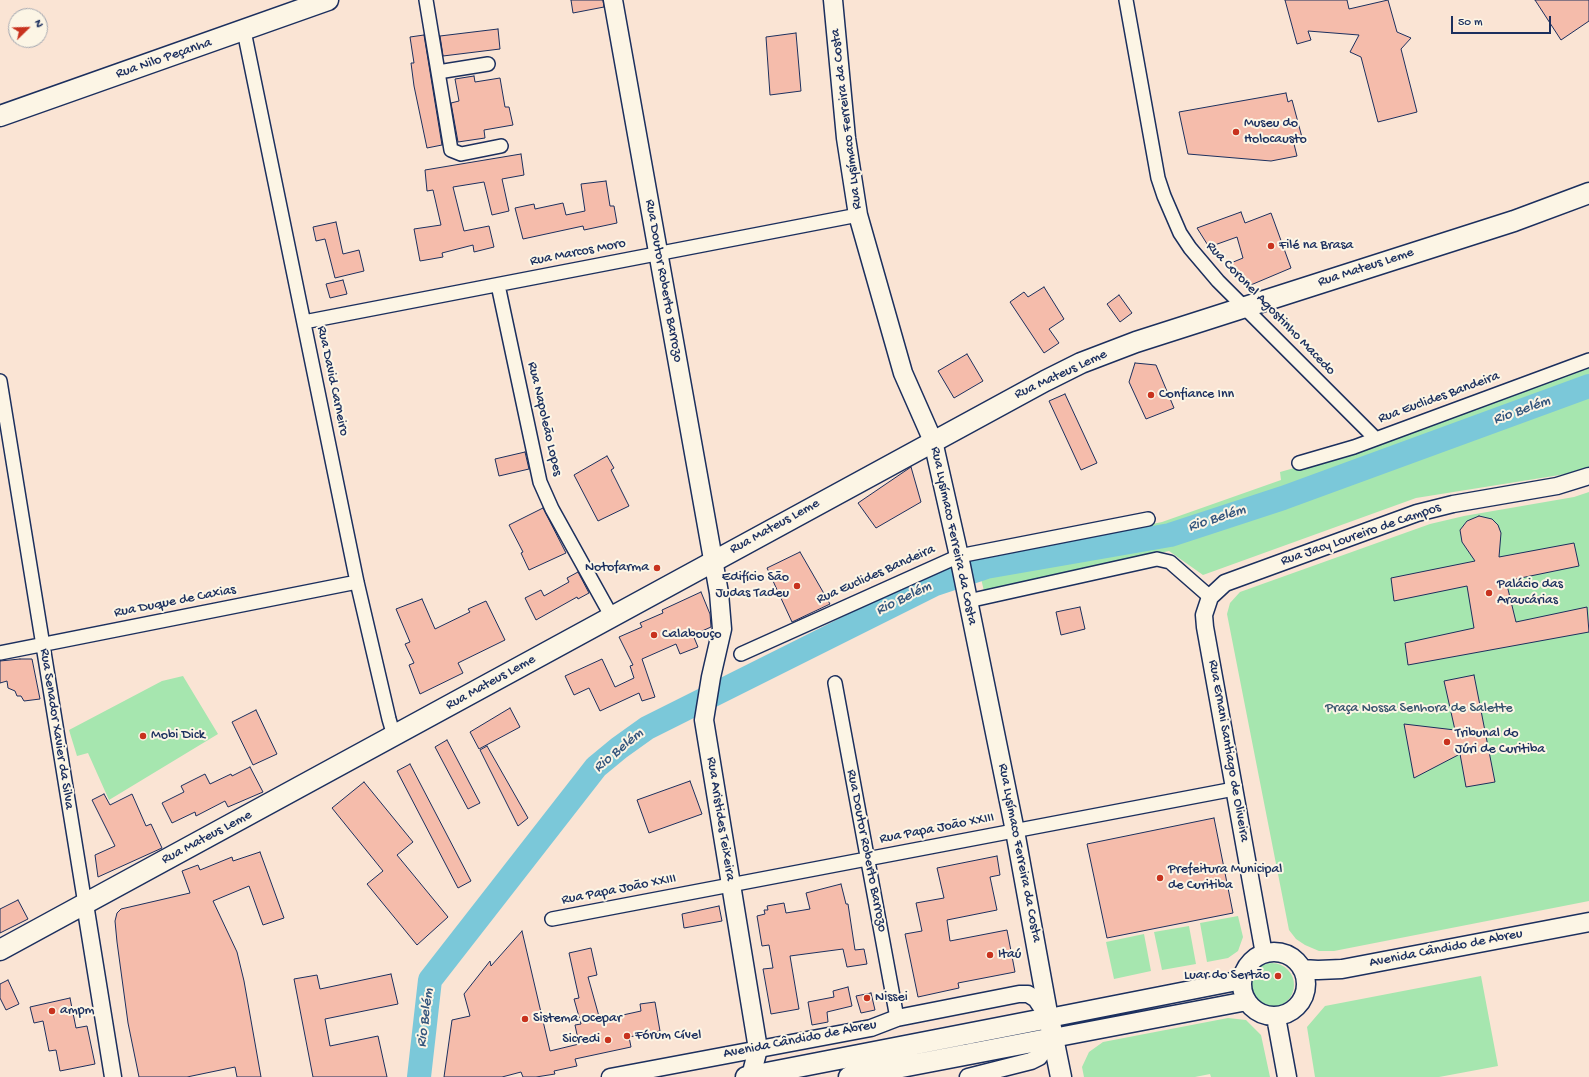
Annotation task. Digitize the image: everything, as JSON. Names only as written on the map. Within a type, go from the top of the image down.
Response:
[{"type":"main road","name":"Rua Nilo Peçanha","points":[[0,116],[244,31],[328,0]]},
{"type":"main road","name":"Rua Doutor Roberto Barrozo","points":[[612,0],[714,561]]},
{"type":"main road","name":"Rua Lysímaco Ferreira da Costa","points":[[833,0],[846,138],[858,215],[903,373],[933,441],[960,561],[1015,831],[1061,1077]]},
{"type":"main road","name":"Rua Mateus Leme","points":[[0,950],[933,441],[1038,384],[1081,363],[1136,342],[1514,221],[1589,193]]},
{"type":"main road","name":"Rua Aristides Teixeira","points":[[714,561],[722,629],[711,677],[704,720],[758,1049],[749,1077]]},
{"type":"main road","name":"Avenida Cândido de Abreu","points":[[1302,968],[1318,970],[1342,969],[1589,922]]},
{"type":"main road","points":[[1278,952],[1286,954],[1298,962],[1302,968],[1306,985],[1305,994],[1294,1010],[1286,1014],[1276,1016],[1260,1013],[1247,1001],[1242,980],[1251,961],[1264,954],[1278,952]]},
{"type":"main road","name":"Avenida Cândido de Abreu","points":[[749,1077],[1242,980]]},
{"type":"main road","points":[[849,1077],[1247,1001]]},
{"type":"main road","points":[[1276,1016],[1287,1077]]},
{"type":"street","points":[[426,0],[451,150],[461,154],[501,146]]},
{"type":"street","name":"Rua Coronel Agostinho Macedo","points":[[1126,0],[1154,158],[1164,196],[1180,233],[1190,248],[1244,307],[1374,438]]},
{"type":"street","name":"Rua David Carneiro","points":[[244,31],[357,582],[394,736]]},
{"type":"street","points":[[438,72],[488,64]]},
{"type":"street","name":"Rua Marcos Moro","points":[[304,322],[858,215]]},
{"type":"street","name":"Rua Napoleão Lopes","points":[[498,285],[540,482],[552,509],[612,617]]},
{"type":"street","name":"Rua Euclides Bandeira","points":[[1299,463],[1354,447],[1374,438],[1589,360]]},
{"type":"street","name":"Rua Senador Xavier da Silva","points":[[0,381],[113,1077]]},
{"type":"street","name":"Rua Jacy Loureiro de Campos","points":[[1210,597],[1216,590],[1236,579],[1417,513],[1453,504],[1557,486],[1589,476]]},
{"type":"street","name":"Rua Euclides Bandeira","points":[[741,654],[960,561],[1148,519]]},
{"type":"street","points":[[966,594],[1157,559],[1170,562],[1210,597]]},
{"type":"street","name":"Rua Duque de Caxias","points":[[0,653],[357,582]]},
{"type":"street","name":"Rua Ernani Santiago de Oliveira","points":[[1210,597],[1204,615],[1205,627],[1264,954]]},
{"type":"street","name":"Rua Doutor Roberto Barrozo","points":[[835,683],[897,1018]]},
{"type":"street","name":"Rua Papa João XXIII","points":[[552,919],[1234,789]]},
{"type":"street","name":"Avenida Cândido de Abreu","points":[[610,1077],[871,1028],[897,1018],[1019,994],[1028,994],[1036,999],[1049,1018]]},
{"type":"street","points":[[968,1077],[1031,1061],[1039,1057],[1053,1038]]},
{"type":"green space","points":[[1589,367],[1589,467],[1566,474],[1416,498],[1203,575],[1169,551],[984,591],[977,562],[1162,522],[1281,480],[1280,472],[1373,446]]},
{"type":"green space","name":"Praça Nossa Senhora de Salette","points":[[1589,492],[1589,901],[1334,951],[1319,951],[1305,945],[1296,939],[1289,930],[1227,614],[1230,603],[1240,592],[1430,524],[1464,516],[1574,497]]},
{"type":"green space","name":"Mobi Dick","points":[[183,676],[218,734],[109,800],[88,753],[77,756],[69,730],[162,681]]},
{"type":"green space","points":[[1238,916],[1243,937],[1238,951],[1228,958],[1207,962],[1200,923]]},
{"type":"green space","points":[[1189,926],[1196,964],[1162,970],[1154,932]]},
{"type":"green space","points":[[1144,934],[1151,971],[1114,979],[1106,942]]},
{"type":"green space","points":[[1276,963],[1281,964],[1288,969],[1293,976],[1293,994],[1288,1001],[1281,1006],[1268,1007],[1263,1006],[1256,1001],[1251,994],[1250,981],[1251,976],[1256,969],[1263,964]]},
{"type":"green space","points":[[1481,976],[1498,1066],[1439,1077],[1315,1077],[1307,1027],[1325,1006]]},
{"type":"green space","points":[[1228,1018],[1246,1020],[1261,1035],[1270,1077],[1211,1077],[1210,1074],[1195,1077],[1084,1077],[1082,1067],[1089,1052],[1103,1042]]},
{"type":"building","points":[[571,0],[603,0],[604,7],[573,13]]},
{"type":"building","points":[[1285,0],[1347,0],[1349,9],[1388,0],[1397,32],[1411,38],[1401,49],[1417,112],[1378,122],[1361,57],[1350,52],[1359,35],[1308,31],[1311,40],[1297,44]]},
{"type":"building","points":[[1535,0],[1589,0],[1589,21],[1561,40]]},
{"type":"building","points":[[498,29],[500,49],[443,56],[440,36]]},
{"type":"building","points":[[796,33],[801,91],[770,95],[766,37]]},
{"type":"building","points":[[424,35],[442,145],[427,148],[414,86],[411,63],[414,63],[410,37]]},
{"type":"building","points":[[474,76],[475,82],[500,78],[505,107],[509,107],[513,125],[484,130],[485,138],[458,142],[451,103],[459,101],[455,79]]},
{"type":"building","points":[[1286,93],[1288,102],[1292,100],[1303,141],[1294,144],[1297,156],[1271,161],[1188,154],[1179,112]]},
{"type":"building","points":[[521,154],[524,175],[502,179],[509,211],[492,215],[484,182],[453,187],[464,231],[489,226],[494,247],[474,252],[473,245],[442,253],[443,257],[420,261],[414,229],[441,225],[433,190],[427,191],[425,170]]},
{"type":"building","points":[[606,181],[610,206],[614,206],[617,223],[584,230],[583,226],[523,239],[515,208],[534,204],[535,209],[563,203],[566,215],[585,211],[581,184]]},
{"type":"building","points":[[1241,212],[1245,223],[1271,213],[1291,268],[1246,287],[1226,265],[1243,258],[1237,237],[1209,247],[1197,228]]},
{"type":"building","points":[[336,222],[343,254],[359,250],[364,271],[335,278],[325,239],[316,241],[313,227]]},
{"type":"building","points":[[343,280],[347,294],[330,298],[326,284]]},
{"type":"building","points":[[1044,287],[1064,319],[1049,329],[1059,343],[1044,353],[1010,302],[1024,292],[1028,297]]},
{"type":"building","points":[[1119,295],[1132,313],[1120,322],[1107,304]]},
{"type":"building","points":[[967,354],[983,381],[954,398],[938,371]]},
{"type":"building","name":"Confiance Inn","points":[[1135,363],[1156,365],[1174,408],[1146,419],[1129,382]]},
{"type":"building","points":[[1065,394],[1097,463],[1081,470],[1049,401]]},
{"type":"building","points":[[525,452],[529,469],[499,476],[495,459]]},
{"type":"building","points":[[607,456],[614,468],[611,470],[629,506],[598,521],[574,475]]},
{"type":"building","points":[[911,467],[921,502],[876,528],[858,503]]},
{"type":"building","points":[[543,508],[566,553],[529,570],[521,553],[523,552],[509,525]]},
{"type":"building","name":"Palácio das Araucárias","points":[[1479,516],[1492,519],[1498,525],[1501,533],[1499,557],[1574,543],[1579,566],[1506,581],[1516,622],[1587,607],[1589,632],[1408,665],[1405,643],[1474,628],[1467,586],[1394,601],[1391,578],[1475,561],[1462,542],[1460,530],[1467,521]]},
{"type":"building","name":"Edifício São Judas Tadeu","points":[[800,552],[830,604],[792,622],[767,568]]},
{"type":"building","points":[[578,572],[589,593],[578,599],[577,597],[536,620],[525,598],[541,590],[544,596],[569,582],[567,578]]},
{"type":"building","points":[[701,592],[710,614],[711,627],[693,635],[698,647],[680,654],[676,644],[642,659],[655,697],[642,701],[639,693],[600,711],[589,688],[574,695],[565,676],[602,659],[615,687],[634,678],[630,666],[633,665],[619,637],[642,627],[640,623],[663,613],[662,610]]},
{"type":"building","points":[[422,599],[435,629],[470,612],[468,609],[486,601],[505,640],[458,663],[463,673],[420,694],[409,665],[414,663],[405,644],[410,642],[396,609]]},
{"type":"building","points":[[1080,607],[1085,629],[1061,635],[1056,612]]},
{"type":"building","points":[[32,659],[40,699],[24,701],[21,696],[17,696],[15,691],[8,688],[7,681],[0,683],[0,661]]},
{"type":"building","name":"Tribunal do Júri de Curitiba","points":[[1474,675],[1495,782],[1466,787],[1460,754],[1414,778],[1404,724],[1455,730],[1444,681]]},
{"type":"building","points":[[510,708],[520,727],[479,749],[470,732]]},
{"type":"building","points":[[256,710],[277,754],[253,765],[232,722]]},
{"type":"building","points":[[447,740],[480,803],[468,809],[435,747]]},
{"type":"building","points":[[487,746],[528,818],[518,826],[480,750]]},
{"type":"building","points":[[410,764],[471,881],[458,888],[397,771]]},
{"type":"building","points":[[250,767],[263,792],[228,807],[225,801],[196,816],[195,812],[172,823],[162,803],[184,792],[181,786],[205,774],[210,784],[231,774],[232,776]]},
{"type":"building","points":[[690,781],[702,814],[649,833],[637,800]]},
{"type":"building","points":[[364,782],[413,842],[397,855],[448,917],[417,945],[367,884],[383,871],[332,808]]},
{"type":"building","points":[[104,794],[110,805],[132,794],[146,826],[151,824],[162,848],[98,877],[95,855],[115,846],[92,800]]},
{"type":"building","name":"Prefeitura Municipal de Curitiba","points":[[1214,818],[1233,913],[1107,938],[1087,844]]},
{"type":"building","points":[[260,852],[284,918],[263,925],[249,886],[213,901],[237,952],[244,981],[261,1077],[237,1077],[235,1067],[187,1077],[139,1077],[128,1023],[117,942],[115,921],[117,913],[121,909],[190,893],[182,871],[198,865],[200,870],[232,857],[233,861]]},
{"type":"building","points":[[997,856],[1000,875],[990,877],[997,910],[947,920],[950,941],[1007,930],[1015,972],[958,983],[959,988],[918,997],[905,934],[922,931],[916,903],[944,898],[937,868]]},
{"type":"building","points":[[841,884],[846,904],[848,904],[855,950],[864,949],[867,964],[847,967],[843,949],[790,956],[799,1009],[771,1014],[763,969],[773,968],[769,945],[762,946],[757,916],[765,914],[764,910],[768,910],[767,906],[784,903],[786,913],[810,909],[806,893]]},
{"type":"building","points":[[18,900],[28,919],[0,933],[0,909]]},
{"type":"building","points":[[719,906],[722,921],[684,928],[682,914]]},
{"type":"building","points":[[522,931],[550,1051],[579,1044],[575,1025],[581,1024],[574,999],[579,998],[569,953],[591,948],[597,975],[588,977],[600,1020],[641,1011],[640,1004],[655,1002],[660,1031],[629,1037],[631,1047],[575,1059],[577,1066],[554,1071],[555,1074],[536,1077],[523,1077],[521,1072],[502,1077],[444,1077],[452,1020],[470,1016],[464,994],[490,961],[491,966]]},
{"type":"building","points":[[391,974],[398,1004],[325,1019],[330,1046],[378,1036],[387,1077],[313,1077],[294,979],[317,975],[320,989]]},
{"type":"building","points":[[8,980],[19,1004],[6,1010],[0,998],[0,984]]},
{"type":"building","points":[[848,987],[852,1006],[827,1012],[828,1022],[812,1025],[808,1002],[834,997],[833,991]]},
{"type":"building","points":[[871,993],[875,1010],[861,1013],[856,996]]},
{"type":"building","points":[[70,998],[76,1028],[87,1026],[95,1064],[60,1071],[56,1050],[49,1051],[43,1021],[34,1023],[30,1007]]},
{"type":"waterway","name":"Rio Belém","points":[[419,1077],[430,980],[596,767],[647,728],[935,584],[986,567],[1170,535],[1283,498],[1589,386]]},
{"type":"place","name":"Museu do Holocausto","points":[[1236,132]]},
{"type":"place","name":"Filé na Brasa","points":[[1271,246]]},
{"type":"place","name":"Confiance Inn","points":[[1151,395]]},
{"type":"place","name":"Notofarma","points":[[657,568]]},
{"type":"place","name":"Edifício São Judas Tadeu","points":[[797,586]]},
{"type":"place","name":"Palácio das Araucárias","points":[[1489,593]]},
{"type":"place","name":"Calabouço","points":[[654,635]]},
{"type":"place","name":"Mobi Dick","points":[[143,736]]},
{"type":"place","name":"Tribunal do Júri de Curitiba","points":[[1447,742]]},
{"type":"place","name":"Prefeitura Municipal de Curitiba","points":[[1160,878]]},
{"type":"place","name":"Itaú","points":[[990,955]]},
{"type":"place","name":"Luar do Sertão","points":[[1278,976]]},
{"type":"place","name":"Nissei","points":[[867,998]]},
{"type":"place","name":"ampm","points":[[52,1011]]},
{"type":"place","name":"Sistema Ocepar","points":[[525,1019]]},
{"type":"place","name":"Fórum Cível","points":[[627,1036]]},
{"type":"place","name":"Sicredi","points":[[608,1040]]}]
